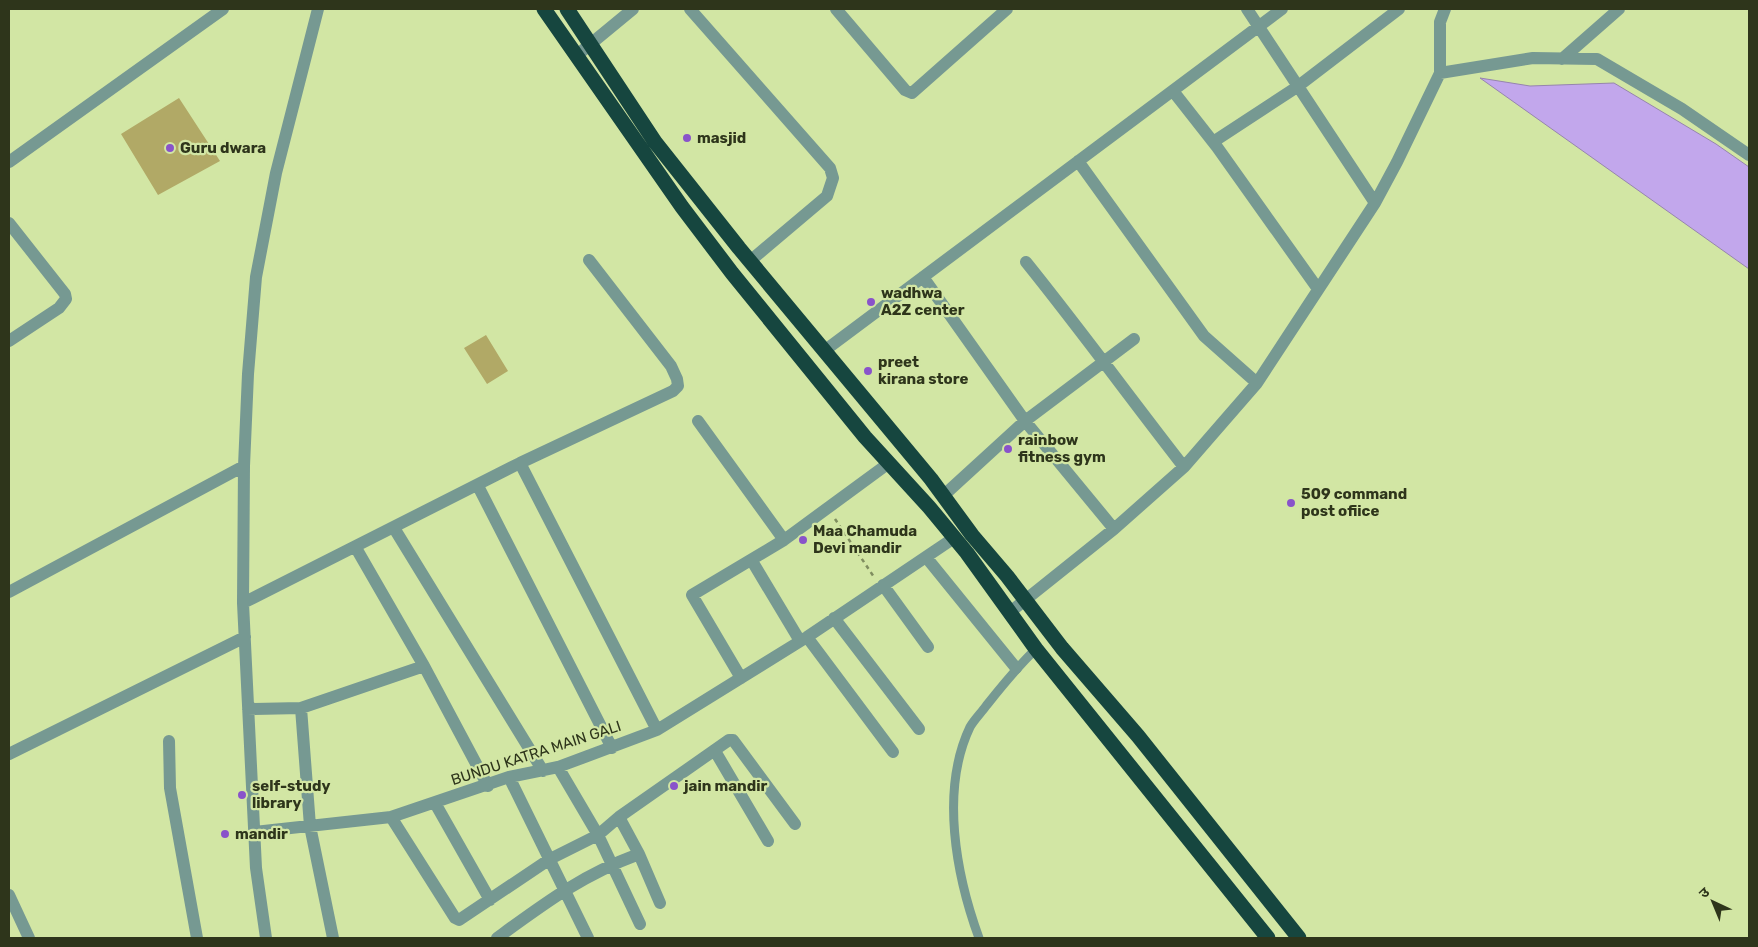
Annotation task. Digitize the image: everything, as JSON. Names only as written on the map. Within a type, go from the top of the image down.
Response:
[{"type":"highway","points":[[544,9],[693,222],[866,437],[954,538],[1036,649],[1268,938]]},
{"type":"highway","points":[[567,9],[655,142],[943,496],[972,536],[1025,599],[1062,648],[1138,736],[1299,938]]},
{"type":"street","points":[[9,162],[223,9]]},
{"type":"street","points":[[266,938],[256,868],[243,603],[244,466],[248,374],[256,276],[276,172],[318,9]]},
{"type":"street","points":[[576,56],[633,9]]},
{"type":"street","points":[[690,9],[830,168],[832,178],[827,196],[750,261]]},
{"type":"street","points":[[836,9],[905,90],[912,93],[992,14],[1007,9]]},
{"type":"street","points":[[1247,9],[1375,203]]},
{"type":"street","points":[[824,350],[1282,9]]},
{"type":"street","points":[[1213,142],[1297,87],[1398,9]]},
{"type":"street","points":[[1009,613],[1114,528],[1184,467],[1257,383],[1375,203],[1440,73],[1440,22],[1445,9]]},
{"type":"street","points":[[1562,59],[1619,9]]},
{"type":"street","points":[[1440,73],[1533,58],[1597,59],[1682,109],[1749,155]]},
{"type":"street","points":[[1173,91],[1213,142],[1318,289]]},
{"type":"street","points":[[1078,161],[1204,336],[1257,383]]},
{"type":"street","points":[[9,223],[65,294],[66,299],[59,308],[9,341]]},
{"type":"street","points":[[243,603],[356,548],[520,463],[673,391],[679,383],[671,366],[589,260]]},
{"type":"street","points":[[1026,262],[1073,320],[1103,363],[1184,467]]},
{"type":"street","points":[[923,276],[1025,421],[1114,528]]},
{"type":"street","points":[[943,496],[1025,421],[1134,339]]},
{"type":"street","points":[[698,421],[784,540]]},
{"type":"street","points":[[520,463],[657,730]]},
{"type":"street","points":[[740,678],[692,595],[752,561],[784,540],[829,509],[889,463]]},
{"type":"street","points":[[9,592],[244,466]]},
{"type":"street","points":[[478,486],[612,748]]},
{"type":"street","points":[[394,528],[543,771]]},
{"type":"street","name":"BUNDU KATRA MAIN GALI","points":[[254,832],[391,817],[488,786],[509,777],[558,767],[657,730],[803,639],[954,538]]},
{"type":"street","points":[[356,548],[424,666],[488,786]]},
{"type":"street","points":[[926,557],[1016,668]]},
{"type":"street","points":[[752,561],[803,639],[893,752]]},
{"type":"street","points":[[882,586],[928,647]]},
{"type":"street","points":[[834,618],[919,729]]},
{"type":"street","points":[[9,754],[245,637]]},
{"type":"street","points":[[248,709],[301,708],[424,666]]},
{"type":"street","points":[[301,708],[310,826],[333,938]]},
{"type":"street","points":[[391,817],[455,918],[462,919],[550,859],[598,834],[619,817],[729,740],[733,740],[795,824]]},
{"type":"street","points":[[169,741],[170,788],[197,938]]},
{"type":"street","points":[[715,751],[768,841]]},
{"type":"street","points":[[558,767],[598,834],[610,864],[640,924]]},
{"type":"street","points":[[509,777],[588,938]]},
{"type":"street","points":[[435,803],[490,900]]},
{"type":"street","points":[[619,817],[639,854],[660,903]]},
{"type":"street","points":[[497,938],[565,888],[610,864],[639,854]]},
{"type":"street","points":[[9,894],[29,938]]},
{"type":"lane","points":[[979,938],[967,906],[952,811],[957,763],[971,726],[1016,668],[1036,649]]},
{"type":"path","points":[[829,509],[882,586]]},
{"type":"shaded area","points":[[1480,78],[1530,86],[1614,83],[1716,144],[1749,167],[1749,269]]},
{"type":"building","name":"Guru dwara","points":[[179,98],[220,161],[158,195],[121,134]]},
{"type":"building","points":[[486,335],[508,371],[487,384],[464,348]]},
{"type":"place","name":"masjid","points":[[687,138]]},
{"type":"place","name":"Guru dwara","points":[[170,148]]},
{"type":"place","name":"wadhwa A2Z center","points":[[871,302]]},
{"type":"place","name":"preet kirana store","points":[[868,371]]},
{"type":"place","name":"rainbow fitness gym","points":[[1008,449]]},
{"type":"place","name":"509 command post ofiice","points":[[1291,503]]},
{"type":"place","name":"Maa Chamuda Devi mandir","points":[[803,540]]},
{"type":"place","name":"jain mandir","points":[[674,786]]},
{"type":"place","name":"self-study library","points":[[242,795]]},
{"type":"place","name":"mandir","points":[[225,834]]}]
